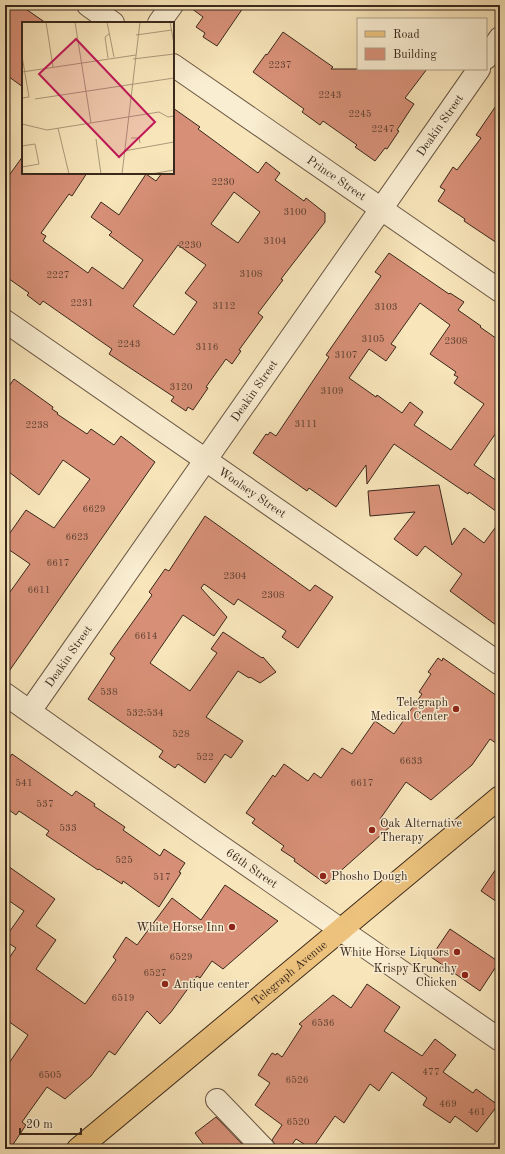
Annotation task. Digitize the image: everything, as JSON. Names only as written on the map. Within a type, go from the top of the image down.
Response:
[{"type":"main road","name":"Telegraph Avenue","points":[[80,1148],[500,797]]},
{"type":"street","points":[[88,5],[113,22]]},
{"type":"street","points":[[160,22],[172,5]]},
{"type":"street","points":[[487,57],[500,38]]},
{"type":"street","name":"Prince Street","points":[[174,65],[500,291]]},
{"type":"street","name":"Deakin Street","points":[[30,711],[477,70]]},
{"type":"street","name":"Woolsey Street","points":[[5,321],[500,664]]},
{"type":"street","name":"66th Street","points":[[5,694],[500,1040]]},
{"type":"street","points":[[217,1100],[264,1149]]},
{"type":"building","points":[[5,5],[20,5],[45,22],[22,22],[22,86],[5,74]]},
{"type":"building","points":[[187,5],[245,5],[217,46],[203,37],[205,33],[196,27],[203,17]]},
{"type":"building","points":[[283,32],[333,67],[331,69],[426,70],[405,98],[414,104],[397,130],[399,131],[387,149],[385,148],[375,161],[355,147],[357,145],[323,121],[320,125],[302,112],[304,109],[253,72],[266,54],[267,55]]},
{"type":"building","points":[[500,100],[500,245],[464,221],[465,219],[438,201],[445,190],[440,187],[453,167],[457,170],[481,138],[476,135]]},
{"type":"building","points":[[174,109],[200,127],[198,129],[258,173],[266,162],[280,173],[275,180],[304,201],[306,198],[325,213],[325,222],[281,279],[283,280],[258,313],[263,317],[239,350],[241,351],[232,364],[226,359],[206,387],[208,388],[193,410],[188,407],[186,411],[171,401],[174,397],[109,354],[112,349],[43,301],[40,305],[27,295],[29,293],[5,276],[5,181],[22,157],[22,174],[86,174],[72,196],[69,194],[41,233],[46,236],[43,241],[88,273],[92,267],[123,289],[143,260],[109,235],[112,232],[91,217],[101,202],[119,215],[146,174],[156,181],[161,174],[174,174]],"holes":[[[234,192],[260,212],[238,243],[211,224]],[[178,245],[206,265],[185,293],[197,302],[174,335],[133,306]]]},
{"type":"building","points":[[389,253],[449,294],[450,293],[464,302],[458,310],[500,341],[500,427],[474,465],[500,483],[500,514],[469,492],[468,494],[394,444],[367,484],[366,465],[336,507],[309,488],[307,491],[253,453],[266,434],[268,435],[270,432],[276,436],[329,357],[326,355],[381,276],[375,272]],"holes":[[[420,303],[450,325],[430,354],[456,372],[454,375],[458,377],[454,383],[484,404],[451,450],[414,425],[423,412],[410,402],[402,413],[377,395],[376,397],[349,378],[369,349],[386,361],[396,347],[391,344]]]},
{"type":"building","points":[[14,379],[53,407],[52,409],[58,413],[57,414],[87,434],[91,429],[114,445],[121,436],[155,462],[5,677],[5,599],[30,564],[5,547],[5,540],[26,510],[54,528],[90,479],[63,460],[39,495],[5,469],[5,392]]},
{"type":"building","points":[[439,485],[452,545],[464,528],[484,543],[500,521],[500,628],[450,591],[462,574],[425,546],[417,556],[394,539],[415,512],[370,516],[368,491]]},
{"type":"building","points":[[205,516],[310,591],[315,585],[333,597],[298,648],[282,637],[286,631],[238,599],[234,605],[204,584],[201,588],[227,617],[214,636],[183,615],[150,663],[190,691],[217,653],[211,649],[223,632],[262,658],[263,657],[276,672],[260,683],[238,671],[206,717],[243,741],[231,758],[225,754],[205,783],[178,764],[175,768],[159,757],[163,751],[88,699],[115,658],[110,654],[152,595],[149,592],[165,569],[169,571]]},
{"type":"building","points":[[438,658],[442,661],[443,658],[500,698],[500,746],[490,739],[472,765],[431,800],[406,782],[380,819],[391,826],[326,884],[294,861],[295,859],[281,850],[284,846],[252,823],[255,819],[246,813],[273,775],[275,777],[284,764],[308,781],[314,773],[321,778],[342,748],[352,754],[375,721],[394,734],[422,694],[419,692],[431,674],[428,672]]},
{"type":"building","points":[[12,754],[72,796],[76,791],[95,804],[94,806],[125,827],[123,830],[160,856],[164,849],[185,863],[179,872],[181,873],[159,907],[123,881],[122,884],[99,869],[98,870],[46,835],[49,831],[19,811],[16,815],[5,807],[5,764]]},
{"type":"building","points":[[500,863],[500,904],[481,891]]},
{"type":"building","points":[[5,864],[55,899],[36,926],[56,940],[36,969],[85,1004],[116,960],[113,957],[126,937],[137,945],[172,898],[201,920],[225,885],[278,921],[223,969],[212,961],[200,978],[197,976],[171,1012],[160,1024],[147,1011],[115,1055],[109,1051],[91,1076],[65,1099],[47,1087],[22,1122],[26,1125],[10,1149],[5,1149],[5,1069],[28,1035],[5,1019],[5,964],[16,948],[5,941],[5,938],[24,911],[5,898]]},
{"type":"building","points":[[450,929],[499,962],[480,991],[431,957]]},
{"type":"building","points":[[367,984],[400,1007],[384,1031],[422,1056],[435,1039],[456,1055],[443,1072],[473,1093],[476,1089],[498,1105],[477,1132],[455,1116],[450,1123],[423,1105],[427,1098],[392,1072],[379,1091],[370,1084],[344,1123],[335,1116],[312,1149],[296,1139],[289,1149],[276,1149],[276,1146],[272,1140],[282,1125],[255,1105],[270,1083],[258,1075],[272,1053],[276,1055],[277,1053],[282,1057],[302,1026],[299,1024],[333,995],[351,1008]]},
{"type":"building","points":[[216,1117],[247,1149],[207,1149],[195,1133]]},
{"type":"place","name":"Telegraph Medical Center","points":[[456,709]]},
{"type":"place","name":"Oak Alternative Therapy","points":[[372,830]]},
{"type":"place","name":"Phosho Dough","points":[[323,876]]},
{"type":"place","name":"White Horse Inn","points":[[232,927]]},
{"type":"place","name":"White Horse Liquors","points":[[457,952]]},
{"type":"place","name":"Krispy Krunchy Chicken","points":[[465,975]]},
{"type":"place","name":"Antique center","points":[[165,984]]}]
